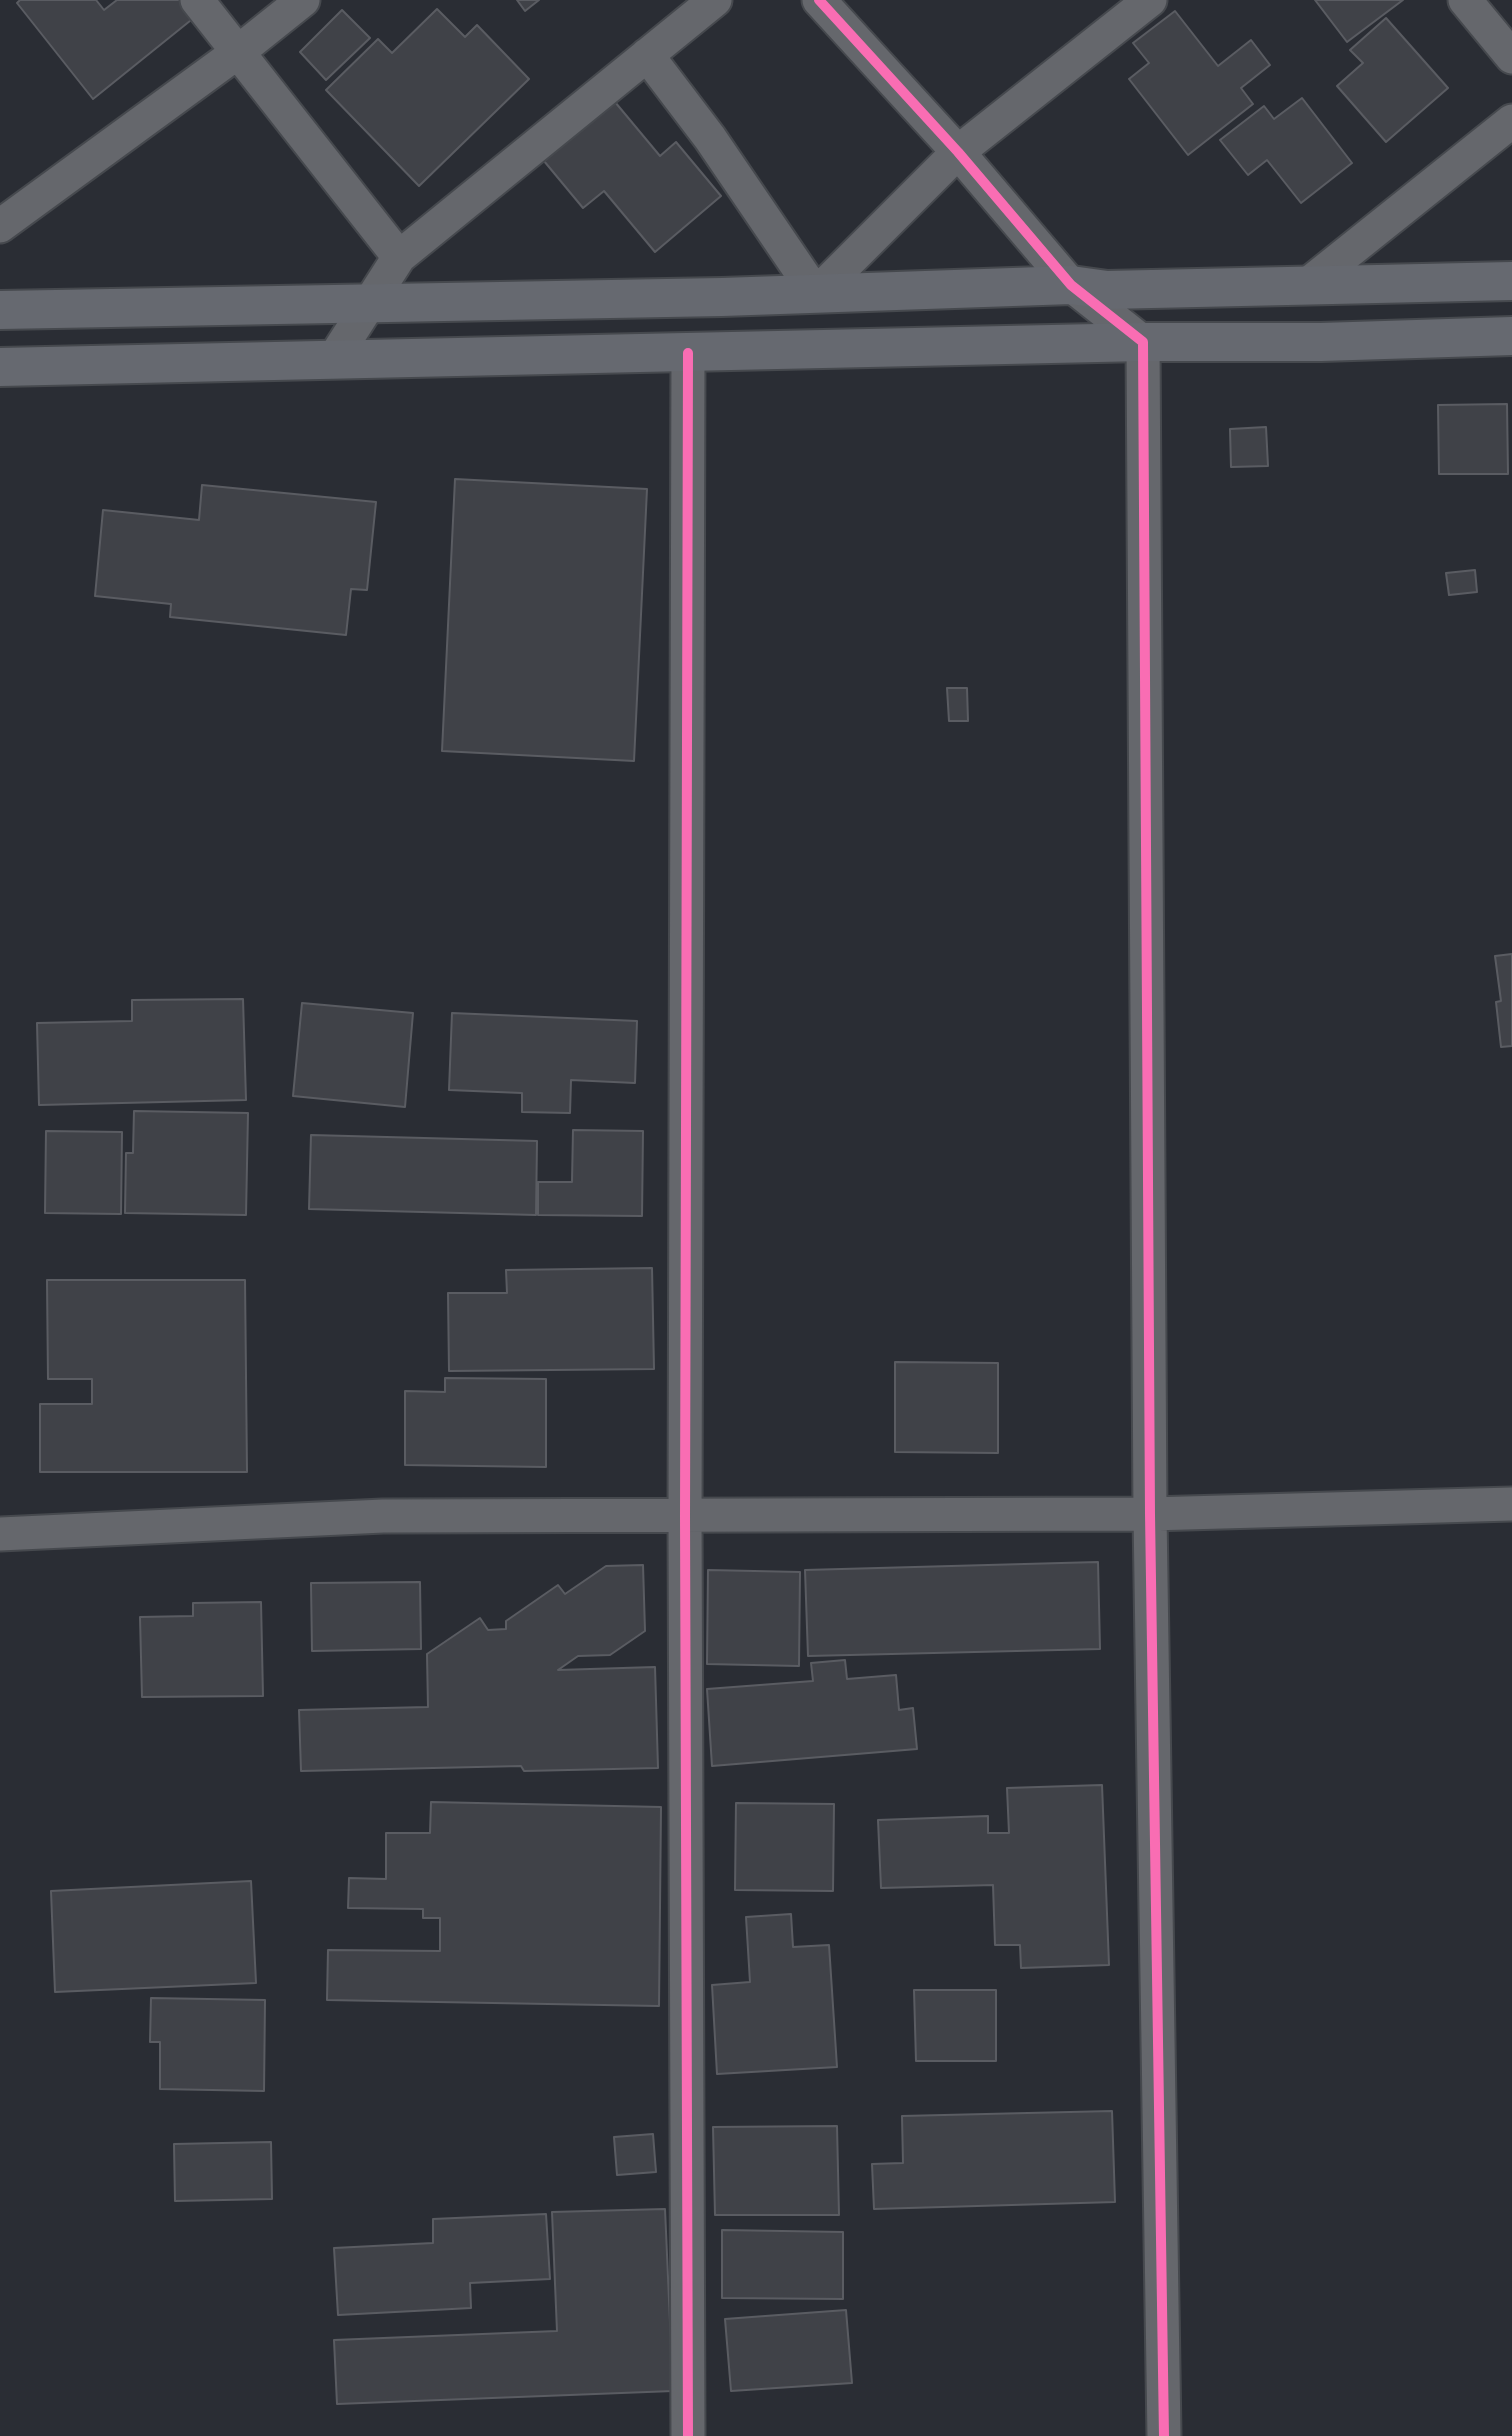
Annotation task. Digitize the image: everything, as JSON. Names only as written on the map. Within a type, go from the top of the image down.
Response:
[{"type":"main road","points":[[0,310],[816,294],[1071,285],[1107,290],[1512,281]]},
{"type":"main road","points":[[0,367],[1512,336]]},
{"type":"street","points":[[197,0],[400,257]]},
{"type":"street","points":[[0,226],[238,52],[303,0]]},
{"type":"street","points":[[333,360],[400,257],[715,0]]},
{"type":"street","points":[[819,0],[958,152],[1071,285],[1143,342],[1150,1514],[1164,2436]]},
{"type":"street","points":[[648,55],[710,138],[816,294],[958,152],[1150,0]]},
{"type":"street","points":[[1465,0],[1512,57]]},
{"type":"street","points":[[1307,285],[1512,121]]},
{"type":"street","points":[[688,354],[685,1516],[688,2436]]},
{"type":"street","points":[[0,1534],[383,1516],[1150,1514],[1512,1504]]},
{"type":"building","points":[[20,0],[96,0],[104,10],[117,0],[208,0],[211,4],[93,99],[17,3]]},
{"type":"building","points":[[517,0],[539,0],[525,11]]},
{"type":"building","points":[[1315,0],[1403,0],[1347,42]]},
{"type":"building","points":[[437,9],[465,37],[477,25],[529,79],[419,186],[326,90],[378,39],[392,53]]},
{"type":"building","points":[[342,10],[370,38],[326,80],[300,52]]},
{"type":"building","points":[[1175,11],[1218,66],[1251,40],[1270,65],[1241,88],[1253,104],[1188,155],[1129,79],[1149,63],[1133,43]]},
{"type":"building","points":[[1386,18],[1448,88],[1386,142],[1337,86],[1363,63],[1350,50]]},
{"type":"building","points":[[1302,98],[1352,163],[1301,203],[1267,160],[1248,175],[1220,140],[1264,106],[1274,119]]},
{"type":"building","points":[[615,102],[660,156],[676,142],[721,196],[655,252],[604,191],[583,208],[544,161]]},
{"type":"building","points":[[1507,404],[1508,474],[1439,474],[1438,405]]},
{"type":"building","points":[[1266,427],[1268,466],[1231,467],[1230,429]]},
{"type":"building","points":[[455,479],[647,489],[634,761],[442,751]]},
{"type":"building","points":[[202,485],[376,502],[367,590],[351,589],[346,635],[170,617],[171,604],[95,596],[103,510],[199,520]]},
{"type":"building","points":[[1475,570],[1477,592],[1449,595],[1446,573]]},
{"type":"building","points":[[947,688],[967,688],[968,721],[949,721]]},
{"type":"building","points":[[1512,954],[1512,1046],[1501,1047],[1496,1002],[1501,1001],[1495,956]]},
{"type":"building","points":[[243,999],[246,1100],[39,1105],[37,1023],[132,1021],[132,1000]]},
{"type":"building","points":[[302,1003],[413,1013],[405,1107],[293,1096]]},
{"type":"building","points":[[452,1013],[637,1021],[635,1083],[571,1080],[570,1113],[522,1112],[522,1093],[449,1090]]},
{"type":"building","points":[[134,1111],[248,1113],[246,1215],[125,1213],[126,1153],[133,1153]]},
{"type":"building","points":[[573,1130],[643,1131],[642,1216],[538,1215],[538,1182],[572,1182]]},
{"type":"building","points":[[46,1131],[122,1132],[121,1214],[45,1213]]},
{"type":"building","points":[[311,1135],[537,1141],[536,1215],[309,1209]]},
{"type":"building","points":[[652,1268],[654,1369],[449,1371],[448,1293],[507,1293],[506,1270]]},
{"type":"building","points":[[47,1280],[245,1280],[247,1472],[40,1472],[40,1404],[92,1404],[92,1379],[48,1379]]},
{"type":"building","points":[[895,1362],[998,1363],[998,1453],[895,1452]]},
{"type":"building","points":[[445,1378],[546,1379],[546,1467],[405,1465],[405,1391],[445,1392]]},
{"type":"building","points":[[1098,1562],[1100,1649],[808,1656],[805,1570]]},
{"type":"building","points":[[643,1565],[645,1631],[610,1655],[578,1656],[558,1670],[655,1667],[658,1768],[524,1771],[521,1766],[301,1771],[299,1710],[428,1707],[427,1654],[480,1618],[488,1630],[506,1629],[506,1621],[558,1585],[565,1594],[606,1566]]},
{"type":"building","points":[[708,1570],[800,1572],[799,1666],[707,1664]]},
{"type":"building","points":[[420,1582],[421,1649],[312,1651],[311,1583]]},
{"type":"building","points":[[261,1602],[263,1696],[142,1697],[140,1617],[193,1616],[193,1603]]},
{"type":"building","points":[[845,1660],[847,1679],[896,1675],[899,1710],[913,1708],[917,1749],[712,1766],[707,1689],[813,1681],[811,1663]]},
{"type":"building","points":[[1102,1785],[1109,1965],[1021,1968],[1020,1945],[995,1945],[993,1885],[881,1888],[878,1820],[988,1816],[988,1833],[1009,1833],[1007,1788]]},
{"type":"building","points":[[431,1802],[661,1807],[659,2006],[327,2000],[328,1950],[440,1951],[440,1918],[423,1918],[423,1909],[348,1908],[349,1878],[386,1879],[386,1833],[430,1833]]},
{"type":"building","points":[[736,1803],[834,1804],[833,1891],[735,1890]]},
{"type":"building","points":[[251,1881],[256,1983],[55,1992],[51,1891]]},
{"type":"building","points":[[791,1914],[793,1947],[829,1945],[837,2067],[717,2074],[712,1985],[750,1982],[746,1917]]},
{"type":"building","points":[[914,1990],[996,1990],[996,2061],[916,2061]]},
{"type":"building","points":[[151,1998],[265,2000],[264,2091],[160,2089],[160,2042],[150,2042]]},
{"type":"building","points":[[1112,2111],[1115,2202],[874,2209],[872,2164],[903,2163],[902,2116]]},
{"type":"building","points":[[837,2126],[839,2215],[715,2215],[713,2127]]},
{"type":"building","points":[[653,2134],[656,2172],[617,2175],[614,2137]]},
{"type":"building","points":[[271,2142],[272,2199],[175,2201],[174,2144]]},
{"type":"building","points":[[665,2209],[673,2391],[337,2404],[334,2340],[557,2331],[552,2212]]},
{"type":"building","points":[[546,2214],[550,2279],[470,2283],[471,2308],[338,2315],[334,2248],[433,2243],[433,2219]]},
{"type":"building","points":[[722,2230],[843,2232],[843,2299],[722,2298]]},
{"type":"building","points":[[846,2310],[852,2383],[731,2391],[725,2319]]},
{"type":"cycle path","points":[[819,0],[958,152],[1071,285],[1143,342],[1150,1514],[1164,2436]]},
{"type":"cycle path","points":[[688,353],[685,1516],[688,2436]]}]
